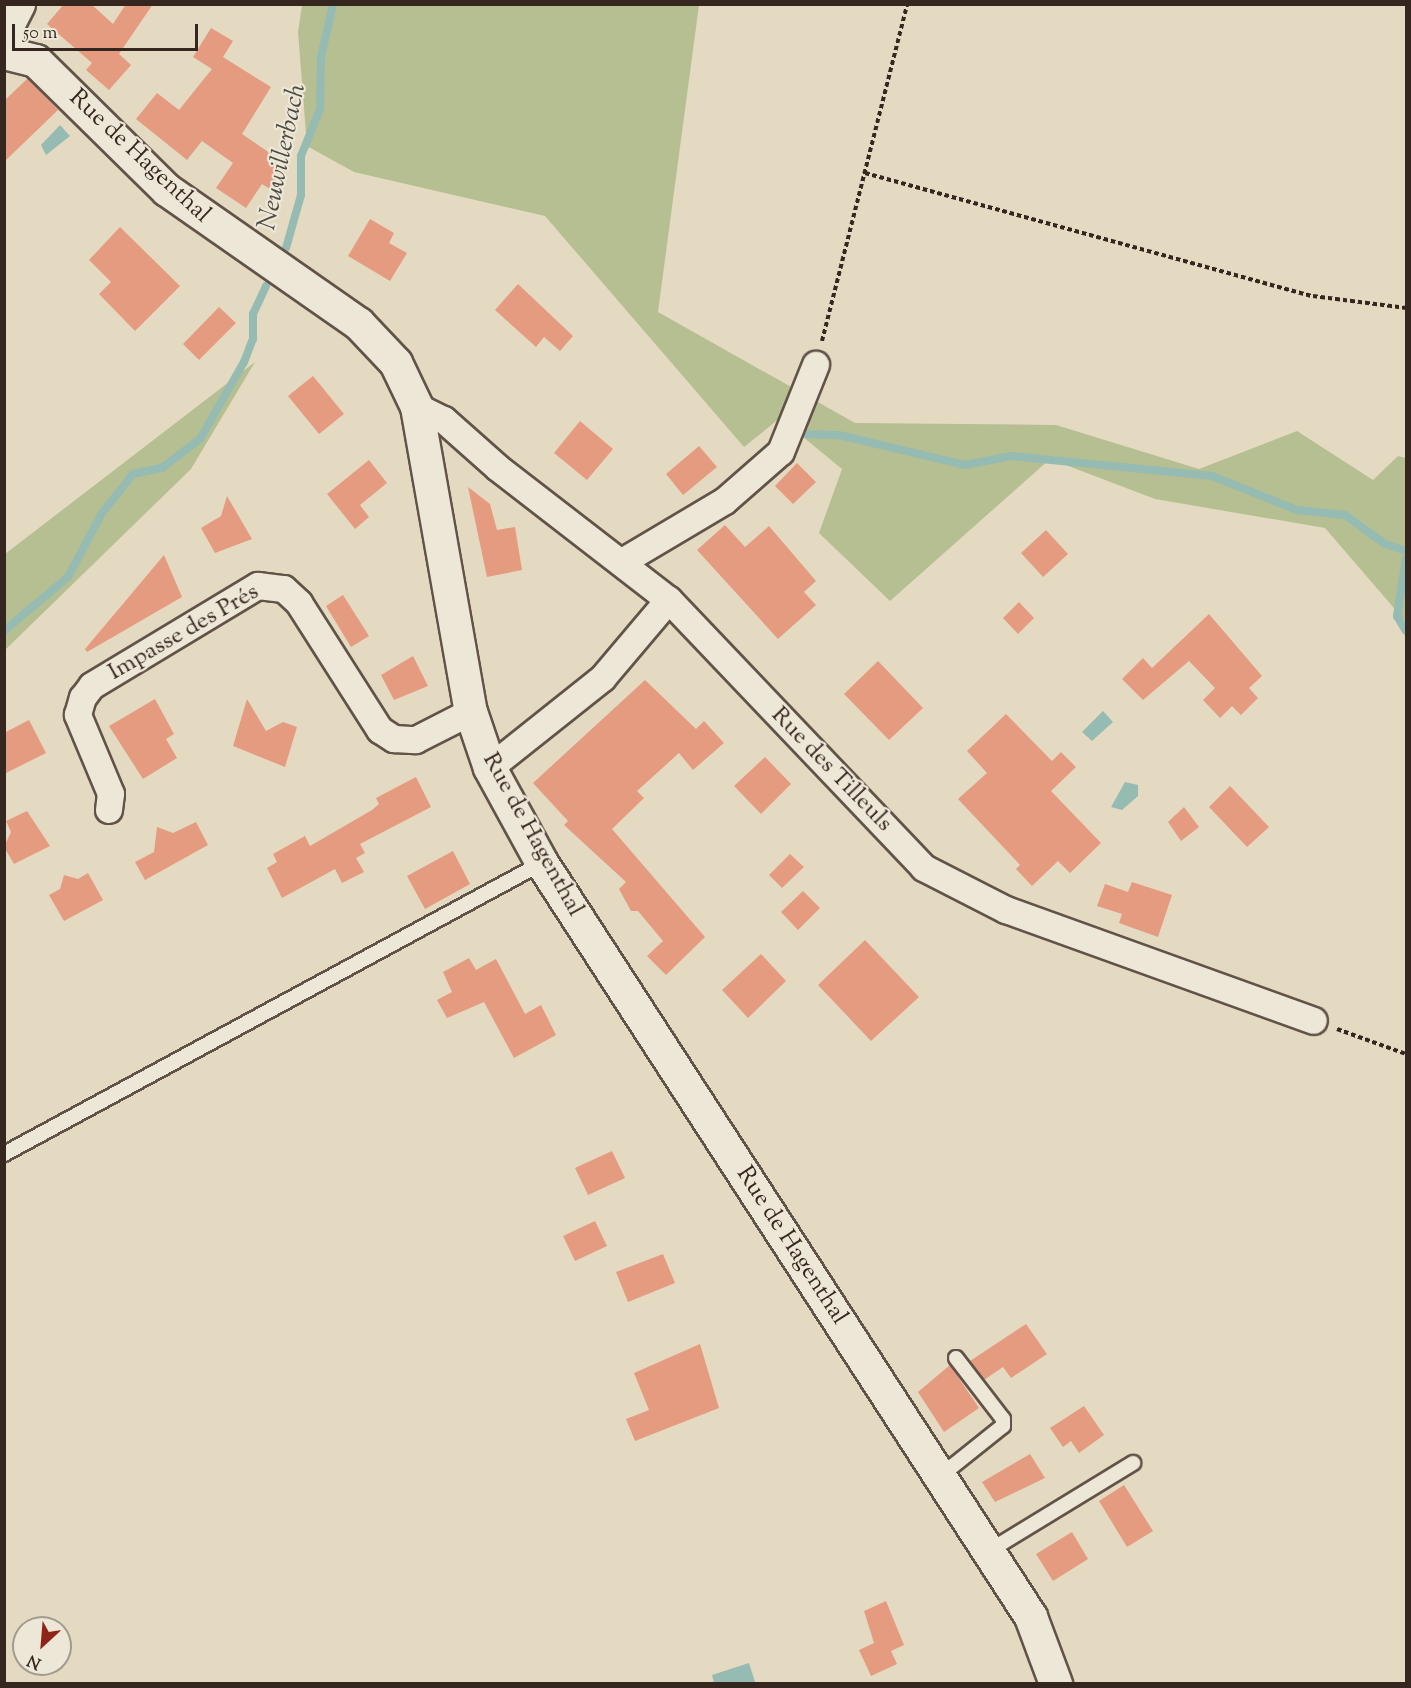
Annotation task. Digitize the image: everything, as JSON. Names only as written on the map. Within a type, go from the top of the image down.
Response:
[{"type":"street","points":[[6,53],[9,24],[19,4]]},
{"type":"street","name":"Rue de Hagenthal","points":[[6,53],[28,56],[43,66],[205,221],[359,324],[396,363],[417,407],[471,712],[490,768],[542,863],[1031,1617],[1056,1683]]},
{"type":"street","points":[[624,561],[725,501],[781,452],[816,365]]},
{"type":"street","name":"Rue des Tilleuls","points":[[417,407],[444,420],[498,468],[624,561],[669,600],[924,868],[1006,910],[1314,1021]]},
{"type":"street","name":"Impasse des Prés","points":[[109,810],[111,794],[78,715],[83,698],[92,686],[258,586],[284,589],[299,603],[380,730],[394,740],[416,740],[471,712]]},
{"type":"street","points":[[490,768],[603,678],[669,600]]},
{"type":"lane","points":[[4,1154],[542,863]]},
{"type":"lane","points":[[939,1478],[1003,1426],[1003,1419],[956,1358]]},
{"type":"lane","points":[[989,1551],[1133,1463]]},
{"type":"path","points":[[816,365],[907,4]]},
{"type":"path","points":[[865,173],[1313,296],[1407,308]]},
{"type":"path","points":[[1314,1021],[1407,1054]]},
{"type":"green space","points":[[302,5],[699,5],[658,312],[855,423],[1056,425],[1199,469],[1297,431],[1373,480],[1398,456],[1406,458],[1406,622],[1325,528],[1155,499],[1050,459],[890,601],[819,533],[842,469],[780,418],[744,447],[545,216],[354,172],[307,146],[298,32]]},
{"type":"green space","points":[[255,362],[191,469],[5,650],[5,554]]},
{"type":"water","points":[[60,125],[70,136],[46,155],[41,145]]},
{"type":"water","points":[[1103,711],[1113,722],[1092,741],[1082,732]]},
{"type":"water","points":[[1125,782],[1138,785],[1138,796],[1122,810],[1111,807]]},
{"type":"water","points":[[749,1663],[755,1682],[714,1683],[712,1675]]},
{"type":"building","points":[[64,4],[91,4],[113,24],[126,4],[153,4],[119,54],[131,65],[109,90],[86,70],[92,63],[47,24]]},
{"type":"building","points":[[211,28],[233,41],[223,57],[271,87],[242,134],[289,166],[273,191],[262,184],[246,208],[216,188],[233,163],[202,141],[187,160],[136,119],[157,93],[179,110],[212,69],[193,57]]},
{"type":"building","points":[[28,78],[58,110],[4,162],[4,101]]},
{"type":"building","points":[[370,219],[394,233],[389,243],[407,253],[390,281],[348,256]]},
{"type":"building","points":[[120,227],[180,286],[135,331],[99,294],[111,282],[89,260]]},
{"type":"building","points":[[518,284],[573,336],[560,351],[544,337],[536,347],[495,310]]},
{"type":"building","points":[[219,307],[236,323],[199,360],[183,344]]},
{"type":"building","points":[[313,376],[344,414],[319,434],[288,396]]},
{"type":"building","points":[[580,421],[613,449],[587,480],[554,453]]},
{"type":"building","points":[[699,446],[717,467],[683,495],[666,474]]},
{"type":"building","points":[[369,460],[387,483],[360,505],[369,517],[355,529],[327,494]]},
{"type":"building","points":[[797,463],[816,482],[793,504],[775,486]]},
{"type":"building","points":[[468,487],[490,504],[497,530],[515,527],[522,570],[487,577]]},
{"type":"building","points":[[227,496],[252,539],[215,553],[201,528],[221,516]]},
{"type":"building","points":[[725,525],[745,547],[769,526],[816,581],[804,592],[816,605],[778,639],[697,550]]},
{"type":"building","points":[[1046,530],[1068,554],[1043,577],[1021,553]]},
{"type":"building","points":[[164,555],[182,597],[87,652],[85,649]]},
{"type":"building","points":[[343,595],[369,636],[351,647],[326,606]]},
{"type":"building","points":[[1019,602],[1034,618],[1018,634],[1003,618]]},
{"type":"building","points":[[1209,614],[1262,676],[1249,688],[1258,698],[1241,715],[1232,706],[1220,718],[1203,700],[1215,688],[1189,661],[1143,700],[1122,679],[1143,658],[1152,668]]},
{"type":"building","points":[[413,656],[428,686],[394,700],[381,675]]},
{"type":"building","points":[[878,661],[923,708],[889,740],[844,694]]},
{"type":"building","points":[[645,680],[696,729],[704,721],[724,743],[693,770],[679,753],[637,791],[644,798],[612,829],[705,937],[666,975],[647,956],[663,941],[638,911],[631,911],[619,889],[626,882],[564,825],[568,821],[533,783]]},
{"type":"building","points":[[155,699],[174,734],[166,739],[177,758],[143,779],[109,726]]},
{"type":"building","points":[[247,699],[266,731],[283,722],[297,727],[285,767],[233,746]]},
{"type":"building","points":[[1006,714],[1052,761],[1061,752],[1076,767],[1051,791],[1101,843],[1070,873],[1058,861],[1032,886],[1016,869],[1020,865],[958,799],[987,773],[967,751]]},
{"type":"building","points":[[29,720],[46,753],[4,774],[4,733]]},
{"type":"building","points":[[765,757],[791,784],[761,814],[734,786]]},
{"type":"building","points":[[416,777],[431,807],[360,844],[365,853],[356,858],[364,872],[342,883],[335,869],[282,898],[267,868],[277,862],[273,854],[305,836],[310,846],[372,810],[379,804],[376,798]]},
{"type":"building","points":[[1230,786],[1269,827],[1247,847],[1209,807]]},
{"type":"building","points":[[1184,807],[1199,827],[1181,841],[1168,822]]},
{"type":"building","points":[[27,811],[50,846],[14,864],[4,847],[11,832],[6,821]]},
{"type":"building","points":[[196,822],[208,845],[145,880],[135,862],[154,852],[157,827],[173,833]]},
{"type":"building","points":[[453,851],[470,884],[425,909],[407,876]]},
{"type":"building","points":[[790,854],[804,867],[782,888],[769,875]]},
{"type":"building","points":[[88,873],[103,900],[64,921],[49,895],[60,889],[64,875],[78,879]]},
{"type":"building","points":[[1132,882],[1172,895],[1158,937],[1119,923],[1122,914],[1097,906],[1105,884],[1128,892]]},
{"type":"building","points":[[803,891],[820,908],[798,930],[781,912]]},
{"type":"building","points":[[865,940],[919,997],[871,1041],[818,985]]},
{"type":"building","points":[[761,954],[786,981],[748,1018],[722,990]]},
{"type":"building","points":[[469,958],[476,970],[496,959],[525,1014],[541,1005],[556,1035],[514,1058],[484,1002],[447,1018],[437,1000],[452,992],[443,972]]},
{"type":"building","points":[[612,1151],[625,1178],[588,1195],[575,1168]]},
{"type":"building","points":[[595,1221],[607,1246],[575,1261],[563,1236]]},
{"type":"building","points":[[663,1254],[675,1283],[628,1302],[616,1272]]},
{"type":"building","points":[[1026,1324],[1047,1354],[1011,1378],[1003,1367],[984,1380],[970,1361]]},
{"type":"building","points":[[700,1344],[719,1408],[635,1441],[626,1419],[649,1410],[634,1373]]},
{"type":"building","points":[[950,1365],[979,1408],[944,1432],[918,1392]]},
{"type":"building","points":[[1084,1406],[1104,1435],[1079,1453],[1071,1441],[1063,1447],[1050,1428]]},
{"type":"building","points":[[1030,1454],[1045,1478],[995,1502],[982,1482]]},
{"type":"building","points":[[1124,1485],[1153,1531],[1127,1547],[1099,1501]]},
{"type":"building","points":[[1072,1532],[1088,1559],[1053,1581],[1036,1554]]},
{"type":"building","points":[[886,1601],[904,1645],[891,1651],[897,1664],[871,1676],[859,1650],[874,1643],[864,1611]]},
{"type":"waterway","name":"Neuwillerbach","points":[[286,248],[301,195],[301,156],[320,109],[321,57],[333,4]]},
{"type":"waterway","name":"Neuwillerbach","points":[[4,631],[68,577],[102,513],[133,474],[162,468],[200,439],[244,362],[253,339],[253,314],[266,286]]},
{"type":"waterway","points":[[806,434],[839,435],[965,465],[1011,456],[1212,476],[1297,510],[1345,515],[1385,544],[1406,551]]},
{"type":"waterway","points":[[1406,558],[1397,616],[1406,631]]}]
